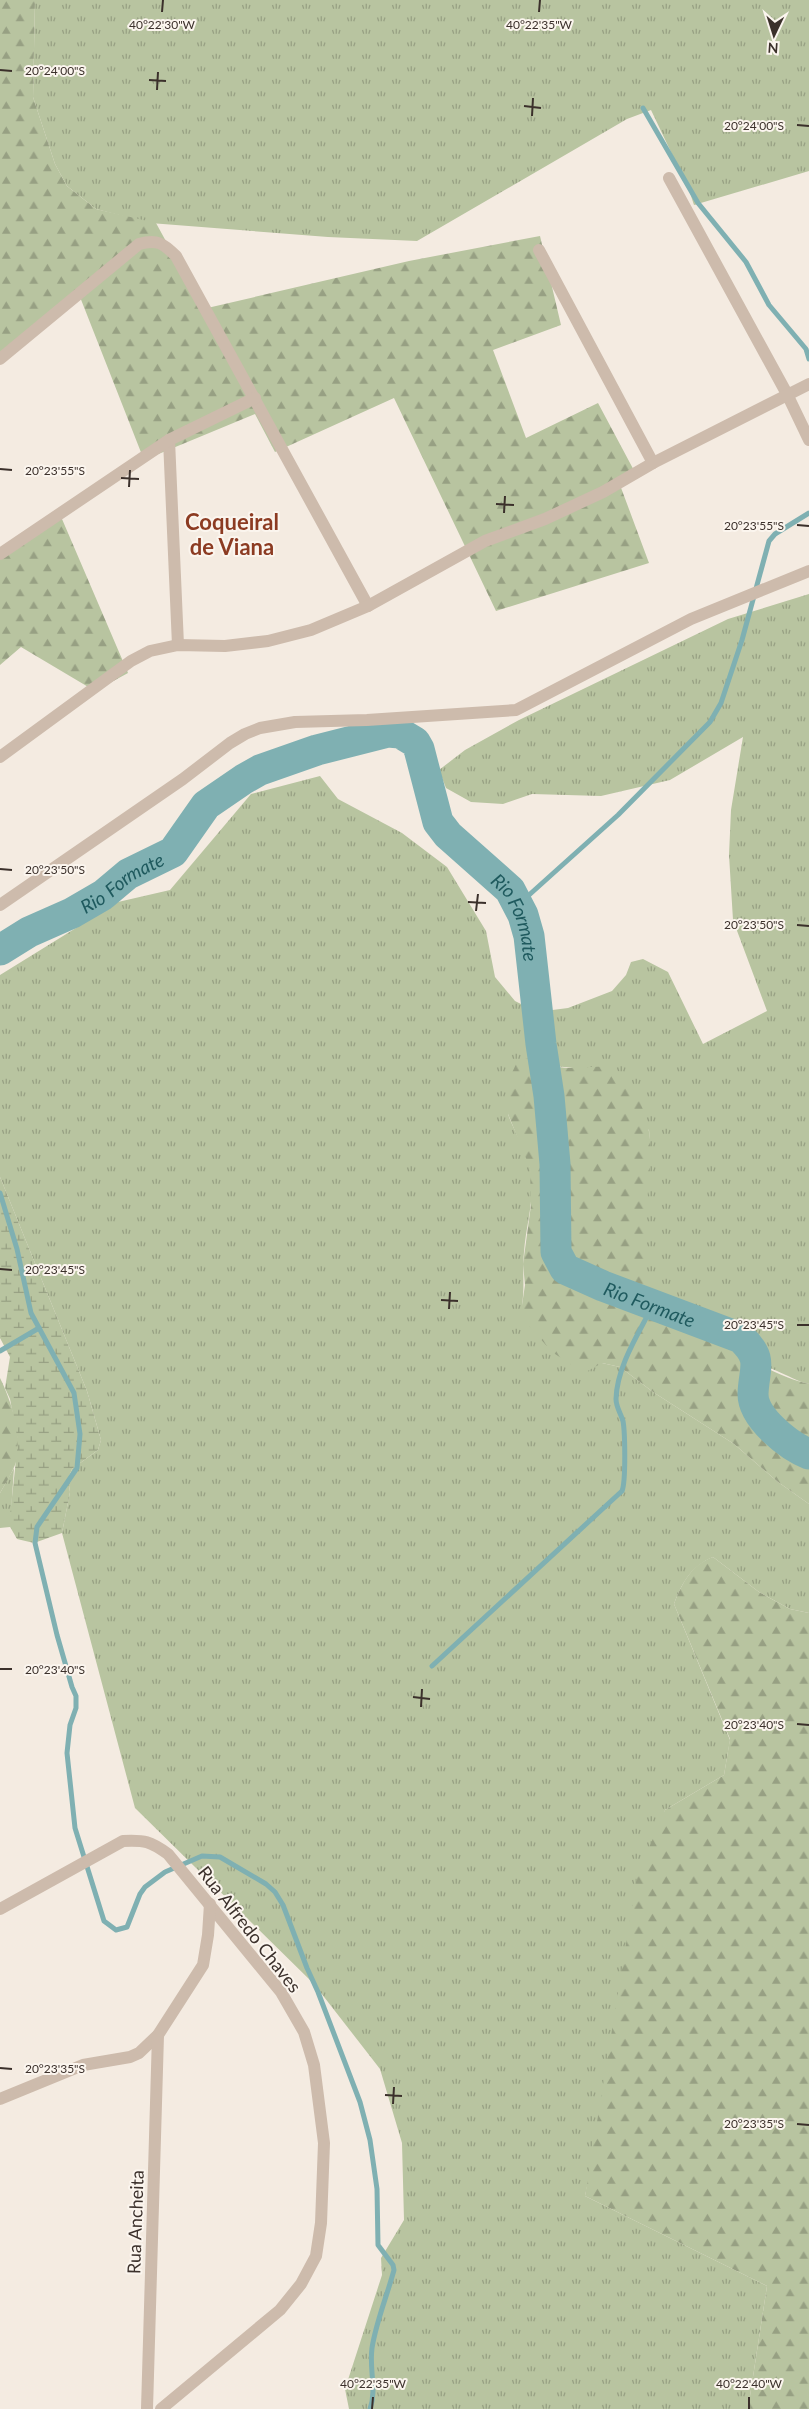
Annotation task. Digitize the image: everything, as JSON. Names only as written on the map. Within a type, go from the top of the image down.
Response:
[{"type":"street","points":[[669,178],[788,394],[809,440]]},
{"type":"street","points":[[0,359],[139,244],[152,241],[166,246],[176,256],[368,606]]},
{"type":"street","points":[[539,250],[654,463]]},
{"type":"street","points":[[0,757],[131,661],[150,651],[178,645],[225,646],[268,641],[311,630],[368,606],[485,541],[545,519],[603,492],[654,463],[809,384]]},
{"type":"street","points":[[0,554],[169,440],[255,398]]},
{"type":"street","points":[[169,440],[178,645]]},
{"type":"street","points":[[0,906],[184,779],[230,743],[260,728],[295,722],[367,720],[516,710],[691,619],[809,571]]},
{"type":"street","name":"Rua Alfredo Chaves","points":[[0,1909],[123,1841],[148,1841],[168,1854],[210,1904],[281,1992],[304,2032],[314,2065],[324,2143],[321,2223],[316,2256],[301,2284],[280,2310],[162,2409]]},
{"type":"street","points":[[0,2099],[83,2065],[130,2057],[139,2052],[158,2035],[203,1965],[208,1935],[210,1904]]},
{"type":"street","name":"Rua Ancheita","points":[[147,2409],[158,2035]]},
{"type":"green space","points":[[0,0],[35,0],[33,97],[55,164],[67,186],[96,209],[156,223],[203,309],[409,261],[540,236],[561,325],[493,350],[526,438],[598,403],[638,478],[620,485],[649,563],[496,611],[394,398],[275,452],[255,414],[144,460],[80,297],[0,358]]},
{"type":"green space","points":[[35,0],[809,0],[809,171],[694,205],[689,190],[651,110],[627,119],[417,241],[328,237],[150,223],[96,209],[67,186],[55,164],[33,97]]},
{"type":"green space","points":[[59,512],[128,673],[95,691],[21,647],[0,665],[0,552]]},
{"type":"green space","points":[[809,594],[809,1384],[740,1354],[698,1331],[679,1317],[663,1301],[651,1284],[644,1266],[642,1249],[643,1215],[650,1147],[649,1130],[573,1068],[555,1066],[539,1057],[508,1114],[526,1154],[532,1178],[523,1259],[522,1305],[602,1363],[620,1367],[653,1392],[734,1444],[778,1482],[809,1504],[809,1613],[790,1609],[759,1592],[713,1557],[699,1565],[688,1576],[674,1604],[730,1740],[724,1775],[665,1810],[585,2196],[767,2286],[748,2409],[349,2409],[345,2389],[382,2275],[381,2258],[404,2220],[402,2143],[380,2069],[314,1984],[135,1808],[62,1533],[70,1492],[68,1479],[72,1469],[98,1450],[101,1440],[87,1391],[0,1177],[0,975],[118,902],[170,890],[251,794],[320,776],[338,799],[402,833],[447,867],[486,931],[495,977],[515,1001],[537,1012],[568,1008],[612,991],[626,975],[631,962],[643,959],[668,972],[703,1044],[767,1011],[733,920],[729,855],[731,810],[743,737],[670,780],[601,796],[532,794],[503,804],[471,802],[446,788],[439,770],[465,750],[519,720],[728,619]]},
{"type":"green space","points":[[539,1057],[551,1065],[564,1068],[609,1068],[625,1076],[631,1084],[646,1118],[650,1135],[651,1160],[644,1249],[646,1269],[653,1287],[666,1304],[687,1322],[716,1341],[775,1372],[809,1384],[809,1504],[778,1482],[734,1444],[653,1392],[620,1367],[602,1363],[584,1373],[552,1352],[523,1319],[522,1305],[525,1285],[523,1264],[531,1205],[530,1168],[508,1114],[510,1077],[518,1060]]},
{"type":"green space","points":[[0,1177],[87,1391],[101,1440],[98,1450],[72,1469],[68,1479],[70,1492],[62,1533],[34,1543],[17,1539],[9,1525],[18,1441],[10,1399],[5,1388],[10,1357],[0,1338]]},
{"type":"green space","points":[[0,1378],[12,1409],[18,1433],[18,1456],[10,1476],[0,1493]]},
{"type":"green space","points":[[14,1468],[10,1527],[0,1528],[0,1493]]},
{"type":"green space","points":[[713,1557],[759,1592],[790,1609],[809,1613],[809,2409],[748,2409],[767,2286],[585,2196],[637,1876],[665,1810],[724,1775],[730,1739],[674,1604],[688,1576],[705,1560]]},
{"type":"waterway","points":[[643,108],[698,203],[746,262],[769,305],[806,349],[809,359]]},
{"type":"waterway","points":[[519,904],[618,815],[710,722],[721,703],[742,640],[769,541],[775,534],[809,513]]},
{"type":"waterway","name":"Rio Formate","points":[[0,950],[29,932],[72,913],[103,895],[128,874],[173,852],[206,805],[260,770],[317,750],[388,732],[400,733],[415,742],[419,749],[438,822],[448,835],[510,890],[523,915],[529,936],[549,1096],[555,1164],[556,1252],[565,1269],[603,1286],[741,1338],[753,1352],[755,1358],[756,1370],[753,1394],[759,1412],[782,1438],[809,1454]]},
{"type":"waterway","points":[[0,1193],[17,1249],[31,1313],[74,1393],[80,1434],[77,1468],[37,1527],[35,1543],[57,1635],[76,1696],[76,1708],[70,1725],[67,1753],[75,1828],[104,1921],[116,1930],[127,1927],[140,1894],[145,1887],[165,1872],[202,1856],[220,1857],[266,1884],[275,1892],[283,1905],[360,2102],[370,2140],[377,2189],[378,2245],[393,2265],[394,2270],[372,2348],[373,2394],[370,2409]]},
{"type":"waterway","points":[[432,1666],[622,1491],[625,1467],[624,1435],[623,1421],[616,1402],[617,1387],[624,1362],[653,1305]]},
{"type":"waterway","points":[[0,1351],[39,1328]]},
{"type":"district","name":"Coqueiral de Viana","points":[[232,534]]}]
